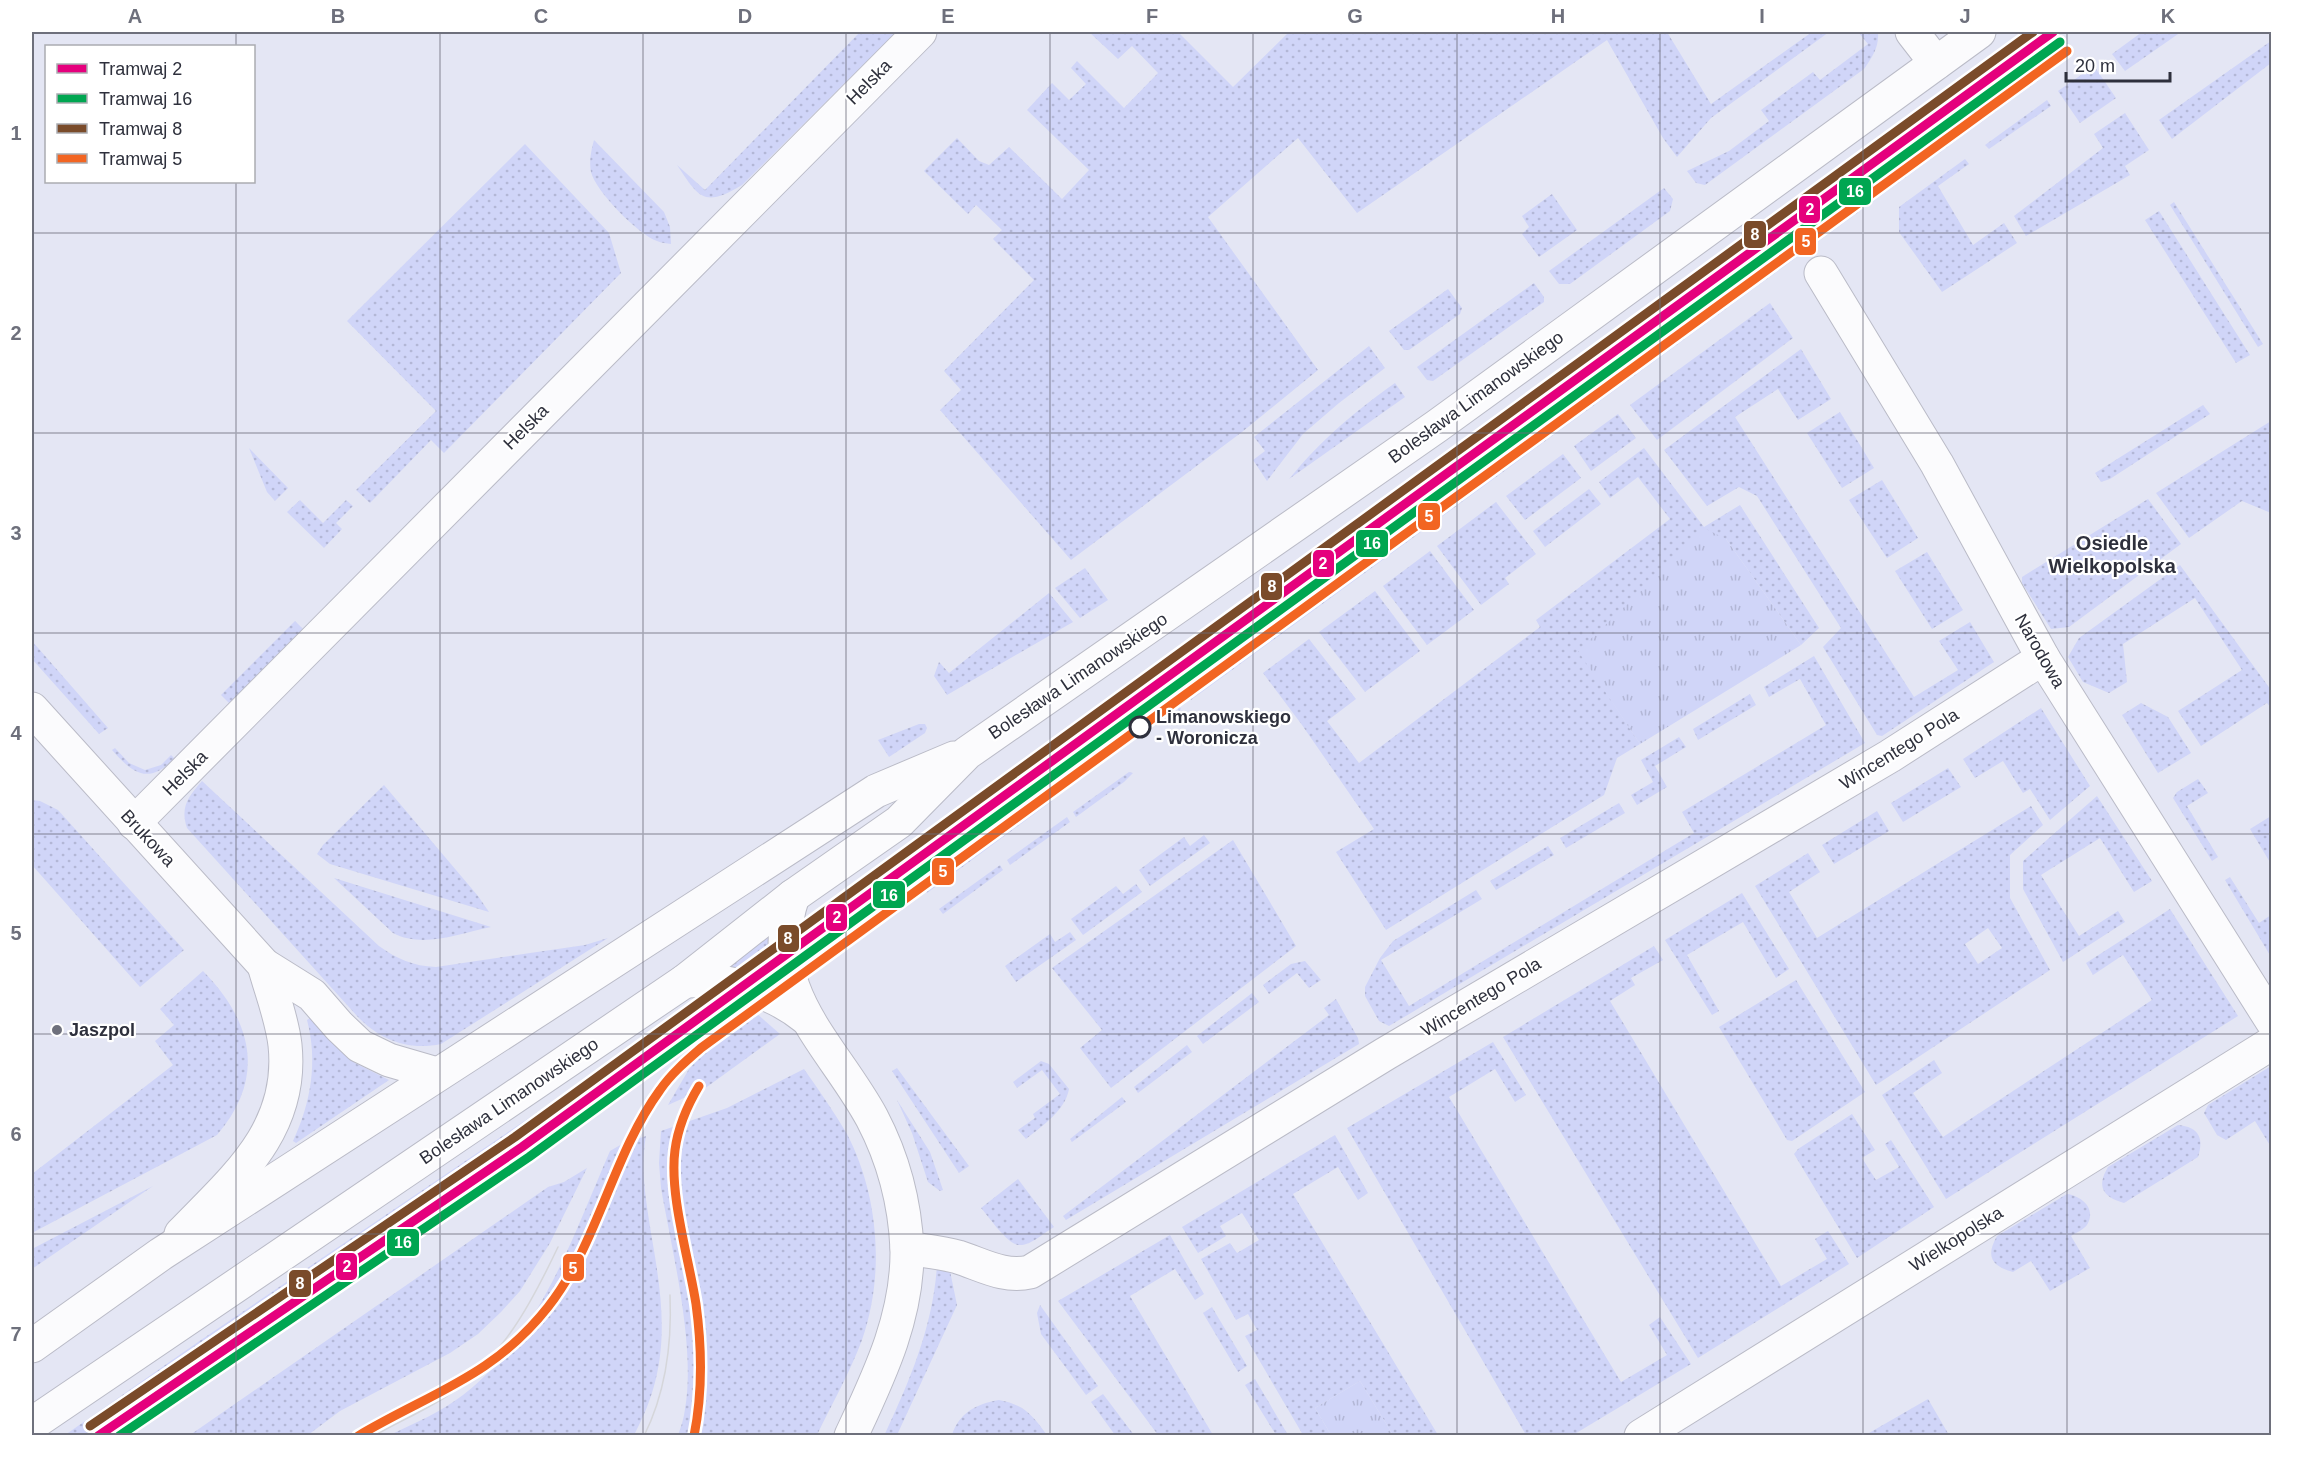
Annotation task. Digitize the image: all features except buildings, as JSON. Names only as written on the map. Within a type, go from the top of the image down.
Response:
[{"type":"street","name":"Helska","points":[[134,823],[920,32]]},
{"type":"street","points":[[1912,32],[1936,63]]},
{"type":"street","name":"Bolesława Limanowskiego","points":[[32,1424],[685,981],[793,896],[899,822],[967,753],[1437,426],[1979,32]]},
{"type":"street","name":"Narodowa","points":[[1821,273],[1938,464],[2043,658],[2271,1021]]},
{"type":"street","name":"Wincentego Pola","points":[[907,1248],[956,1257],[1001,1273],[1017,1275],[1030,1272],[1386,1054],[1890,756],[2043,658]]},
{"type":"street","name":"Brukowa","points":[[34,716],[264,965]]},
{"type":"street","name":"Bolesława Limanowskiego","points":[[32,1346],[161,1254],[876,791],[967,753]]},
{"type":"street","points":[[793,896],[785,923],[786,956],[790,978],[806,1018],[860,1098],[881,1137],[897,1181],[907,1248],[906,1276],[897,1324],[884,1361],[851,1436]]},
{"type":"street","points":[[264,965],[312,995],[360,1046],[389,1060],[437,1074]]},
{"type":"street","points":[[161,1254],[255,1152],[273,1124],[279,1109],[285,1077],[285,1044],[264,965]]},
{"type":"street","points":[[685,981],[728,982],[756,989],[779,999],[806,1018]]},
{"type":"street","name":"Wielkopolska","points":[[1641,1436],[2271,1043]]},
{"type":"green space","points":[[860,32],[896,32],[742,185],[719,196],[704,196],[697,192],[677,165],[705,190]]},
{"type":"green space","points":[[1089,32],[1178,32],[1233,87],[1289,32],[1667,32],[1711,104],[1812,32],[1829,32],[1711,118],[1677,157],[1663,138],[1607,40],[1357,213],[1298,138],[1208,217],[1318,370],[1242,432],[1071,560],[940,410],[961,390],[944,371],[1034,280],[993,239],[1002,230],[976,205],[968,214],[924,171],[957,138],[979,161],[989,165],[1009,147],[1062,199],[1089,170],[1027,110],[1052,83],[1069,100],[1086,84],[1071,68],[1077,61],[1124,108],[1158,73],[1132,46],[1118,59]]},
{"type":"green space","points":[[1858,32],[1878,32],[1875,51],[1864,69],[1705,185],[1696,183],[1687,171],[1729,151],[1769,121],[1761,110],[1813,72],[1820,80],[1868,44]]},
{"type":"green space","points":[[2142,32],[2181,32],[2125,71],[2112,54]]},
{"type":"green space","points":[[2034,37],[2057,67],[1191,700],[1164,663],[1493,432]]},
{"type":"green space","points":[[2271,41],[2271,63],[2172,139],[2159,120]]},
{"type":"green space","points":[[2094,66],[2116,98],[2080,123],[2058,91]]},
{"type":"green space","points":[[2047,100],[2051,106],[1989,149],[1985,145]]},
{"type":"green space","points":[[2125,113],[2149,150],[2125,166],[2130,175],[2026,236],[2014,216],[2103,148],[2094,134]]},
{"type":"green space","points":[[594,140],[664,212],[670,227],[671,244],[649,237],[609,201],[590,168]]},
{"type":"green space","points":[[525,144],[609,233],[621,273],[444,453],[431,440],[370,503],[356,490],[436,411],[347,321]]},
{"type":"green space","points":[[1965,159],[1969,164],[1938,186],[1973,245],[2004,223],[2017,243],[1942,292],[1899,232],[1899,207]]},
{"type":"green space","points":[[1664,188],[1673,199],[1670,211],[1570,284],[1559,284],[1549,271]]},
{"type":"green space","points":[[1552,194],[1577,230],[1539,257],[1522,234],[1529,227],[1522,216]]},
{"type":"green space","points":[[2174,202],[2263,344],[2258,347],[2170,205]]},
{"type":"green space","points":[[2159,211],[2250,355],[2236,363],[2145,220]]},
{"type":"green space","points":[[1534,283],[1544,297],[1544,302],[1433,381],[1427,380],[1417,367]]},
{"type":"green space","points":[[1448,289],[1462,308],[1460,314],[1409,350],[1404,350],[1389,331]]},
{"type":"green space","points":[[1770,303],[1793,338],[1657,440],[1630,405]]},
{"type":"green space","points":[[1369,346],[1385,368],[1303,434],[1267,481],[1253,460],[1265,451],[1254,437]]},
{"type":"green space","points":[[1801,349],[1831,399],[1798,420],[1778,389],[1735,417],[1914,697],[1958,670],[1939,641],[1970,622],[1994,662],[1882,736],[1877,735],[1823,647],[1841,628],[1757,496],[1739,487],[1707,506],[1664,450]]},
{"type":"green space","points":[[1395,383],[1405,397],[1289,479],[1339,427]]},
{"type":"green space","points":[[2203,405],[2210,414],[2110,479],[2101,482],[2095,473]]},
{"type":"green space","points":[[1840,412],[1874,468],[1842,488],[1807,433]]},
{"type":"green space","points":[[1618,414],[1636,438],[1591,471],[1574,446]]},
{"type":"green space","points":[[2271,421],[2271,513],[2242,501],[2189,538],[2156,493]]},
{"type":"green space","points":[[249,448],[288,488],[275,501],[267,492]]},
{"type":"green space","points":[[1644,448],[1704,527],[1740,505],[1819,628],[1801,645],[1726,539],[1579,651],[1640,744],[1617,758],[1604,795],[1386,930],[1336,852],[1374,829],[1263,673],[1309,639],[1356,699],[1327,721],[1359,763],[1540,627],[1536,620],[1670,519],[1638,477],[1610,498],[1599,482]]},
{"type":"green space","points":[[1563,454],[1581,478],[1525,520],[1506,496]]},
{"type":"green space","points":[[1882,480],[1918,538],[1887,558],[1849,500]]},
{"type":"green space","points":[[1589,489],[1601,504],[1545,547],[1533,531]]},
{"type":"green space","points":[[2148,499],[2181,544],[2069,627],[2051,629],[2022,583],[2022,577]]},
{"type":"green space","points":[[300,500],[323,523],[346,500],[353,506],[336,523],[342,529],[324,548],[287,512]]},
{"type":"green space","points":[[1496,502],[1536,554],[1505,578],[1509,584],[1481,605],[1437,546]]},
{"type":"green space","points":[[1706,529],[1726,539],[1801,645],[1640,744],[1578,651]]},
{"type":"green space","points":[[1430,551],[1474,610],[1427,645],[1383,586]]},
{"type":"green space","points":[[1927,552],[1963,610],[1932,629],[1895,571]]},
{"type":"green space","points":[[2180,565],[2271,690],[2271,708],[2267,703],[2201,746],[2178,711],[2242,670],[2195,598],[2123,644],[2127,682],[2109,693],[2083,682],[2068,657],[2079,638]]},
{"type":"green space","points":[[1085,568],[1108,600],[1080,618],[1055,588]]},
{"type":"green space","points":[[1375,591],[1420,651],[1365,692],[1319,632]]},
{"type":"green space","points":[[1049,593],[1073,622],[947,695],[934,676],[939,662],[949,673]]},
{"type":"green space","points":[[295,621],[303,629],[229,703],[221,695]]},
{"type":"green space","points":[[32,641],[108,728],[99,734],[32,659]]},
{"type":"green space","points":[[1814,656],[1865,743],[1389,1026],[1379,1021],[1365,996],[1365,987],[1380,958],[1393,941],[1476,890],[1482,899],[1381,960],[1409,1006],[1694,833],[1682,812],[1826,725],[1800,679],[1769,697],[1764,687]]},
{"type":"green space","points":[[1157,677],[1181,709],[1179,711],[1173,703],[1047,794],[1052,801],[927,893],[914,875],[918,872],[911,862],[1070,745],[1068,742]]},
{"type":"green space","points":[[1750,694],[1756,705],[1698,740],[1693,729]]},
{"type":"green space","points":[[2141,703],[2168,717],[2191,753],[2158,773],[2122,715]]},
{"type":"green space","points":[[2041,708],[2090,786],[2050,820],[2030,789],[2023,793],[2003,761],[1975,778],[1963,759]]},
{"type":"green space","points":[[919,724],[925,724],[927,728],[925,733],[889,757],[878,740]]},
{"type":"green space","points":[[1679,737],[1686,747],[1655,766],[1667,787],[1637,805],[1631,795],[1653,782],[1641,760]]},
{"type":"green space","points":[[115,748],[129,763],[145,770],[161,765],[171,755],[175,759],[157,772],[142,773],[120,759],[112,750]]},
{"type":"green space","points":[[1948,768],[1961,787],[1903,822],[1891,803]]},
{"type":"green space","points":[[1129,772],[1133,773],[1124,782],[1076,817],[1073,812]]},
{"type":"green space","points":[[2198,779],[2208,793],[2187,806],[2218,857],[2212,861],[2173,798],[2177,792]]},
{"type":"green space","points":[[202,781],[379,946],[406,961],[436,967],[585,945],[608,938],[441,1044],[417,1046],[395,1042],[375,1031],[357,1016],[187,828],[185,808]]},
{"type":"green space","points":[[384,785],[489,912],[330,864],[317,854],[323,845]]},
{"type":"green space","points":[[2097,796],[2152,881],[2134,892],[2100,838],[2041,875],[2079,936],[2118,911],[2125,922],[2063,962],[2023,889],[2023,861]]},
{"type":"green space","points":[[32,800],[40,801],[58,810],[184,950],[140,987],[32,865]]},
{"type":"green space","points":[[1619,803],[1625,813],[1566,848],[1560,838]]},
{"type":"green space","points":[[2031,806],[2043,825],[2010,855],[2010,898],[2050,970],[1876,1085],[1755,886],[1808,853],[1820,872],[1789,892],[1817,938]],"holes":[[[1988,928],[2002,948],[1978,964],[1965,944]]]},
{"type":"green space","points":[[1877,811],[1889,831],[1834,864],[1822,845]]},
{"type":"green space","points":[[2271,816],[2272,864],[2250,829]]},
{"type":"green space","points":[[1067,817],[1070,822],[1010,865],[1007,860]]},
{"type":"green space","points":[[1204,835],[1210,843],[1150,886],[1139,870],[1184,837],[1190,846]]},
{"type":"green space","points":[[1233,840],[1296,946],[1111,1088],[1080,1048],[1102,1030],[1052,968]]},
{"type":"green space","points":[[1548,846],[1554,855],[1496,890],[1490,881]]},
{"type":"green space","points":[[1000,865],[1003,870],[943,914],[939,909]]},
{"type":"green space","points":[[2230,877],[2259,923],[2271,915],[2271,957],[2225,880]]},
{"type":"green space","points":[[334,878],[491,927],[429,940],[405,938],[393,933]]},
{"type":"green space","points":[[1136,884],[1142,892],[1083,935],[1071,919],[1116,886],[1123,894]]},
{"type":"green space","points":[[1742,893],[1789,969],[1776,978],[1743,922],[1687,955],[1719,1011],[1712,1015],[1665,940]]},
{"type":"green space","points":[[2170,909],[2238,1016],[1946,1199],[1882,1095],[1934,1060],[1942,1073],[1913,1093],[1943,1137],[2152,1000],[2123,955],[2093,975],[2086,963]]},
{"type":"green space","points":[[1070,932],[1076,940],[1016,982],[1005,966],[1050,934],[1055,942]]},
{"type":"green space","points":[[767,938],[770,939],[774,957],[755,971],[732,967],[732,962]]},
{"type":"green space","points":[[1654,946],[1663,960],[1631,978],[1635,985],[1610,1001],[1781,1286],[1827,1259],[1815,1239],[1828,1231],[1849,1264],[1698,1358],[1503,1037]]},
{"type":"green space","points":[[1305,961],[1321,980],[1309,988],[1297,973],[1269,994],[1263,985],[1291,964]]},
{"type":"green space","points":[[203,971],[220,990],[233,1010],[242,1030],[247,1051],[247,1072],[243,1092],[233,1114],[217,1135],[32,1233],[32,1174],[173,1065],[155,1041],[174,1025],[160,1009]]},
{"type":"green space","points":[[1796,980],[1865,1092],[1792,1141],[1787,1140],[1719,1027]]},
{"type":"green space","points":[[1252,993],[1259,1002],[1203,1044],[1197,1036]]},
{"type":"green space","points":[[1336,999],[1358,1038],[1359,1044],[1066,1220],[1063,1216],[1329,1015],[1324,1008]]},
{"type":"green space","points":[[705,1006],[643,1051],[645,1054],[433,1203],[91,1435],[65,1435],[198,1342],[669,1023]]},
{"type":"green space","points":[[755,1012],[780,1034],[704,1089],[668,1105],[689,1069],[717,1040]]},
{"type":"green space","points":[[310,1018],[355,1063],[389,1080],[296,1143],[293,1141],[304,1112],[311,1082],[312,1051],[307,1020]]},
{"type":"green space","points":[[1493,1042],[1526,1095],[1515,1102],[1495,1069],[1449,1097],[1621,1382],[1667,1355],[1649,1325],[1660,1317],[1691,1364],[1573,1435],[1526,1435],[1347,1128]]},
{"type":"green space","points":[[1187,1045],[1192,1052],[1138,1093],[1134,1087]]},
{"type":"green space","points":[[1041,1061],[1049,1064],[1069,1089],[1058,1111],[1026,1139],[1018,1130],[1035,1118],[1033,1114],[1060,1094],[1042,1070],[1017,1088],[1013,1082]]},
{"type":"green space","points":[[2271,1066],[2271,1147],[2255,1121],[2226,1140],[2217,1135],[2204,1113],[2208,1105]]},
{"type":"green space","points":[[897,1068],[969,1166],[959,1173],[892,1071]]},
{"type":"green space","points":[[804,1069],[847,1134],[858,1158],[872,1209],[876,1262],[874,1289],[862,1340],[817,1435],[678,1435],[685,1409],[688,1384],[687,1357],[681,1298],[661,1188],[659,1163],[661,1131],[727,1108]]},
{"type":"green space","points":[[1122,1097],[1126,1102],[1072,1142],[1070,1139]]},
{"type":"green space","points":[[897,1100],[930,1152],[943,1190],[940,1191],[928,1182],[912,1133]]},
{"type":"green space","points":[[1852,1114],[1875,1150],[1862,1158],[1876,1180],[1899,1167],[1885,1144],[1891,1140],[1934,1207],[1857,1258],[1794,1154],[1798,1149]]},
{"type":"green space","points":[[2178,1125],[2191,1128],[2198,1135],[2200,1150],[2198,1157],[2124,1203],[2111,1198],[2102,1186],[2102,1180],[2108,1167]]},
{"type":"green space","points":[[1335,1135],[1368,1193],[1358,1200],[1338,1167],[1293,1194],[1438,1435],[1393,1435],[1360,1381],[1315,1408],[1331,1435],[1303,1435],[1245,1336],[1257,1330],[1248,1314],[1236,1320],[1201,1259],[1230,1243],[1237,1253],[1259,1240],[1242,1213],[1220,1226],[1226,1236],[1198,1253],[1182,1227]]},
{"type":"green space","points":[[646,1136],[644,1184],[659,1286],[662,1336],[655,1384],[634,1435],[390,1435],[455,1401],[490,1371],[514,1344],[552,1283],[610,1151],[622,1144]]},
{"type":"green space","points":[[587,1168],[550,1243],[520,1291],[478,1334],[450,1353],[340,1411],[308,1435],[190,1435],[548,1187],[564,1182]]},
{"type":"green space","points":[[1018,1179],[1054,1227],[1024,1245],[1015,1244],[1004,1236],[981,1208]]},
{"type":"green space","points":[[153,1186],[32,1269],[32,1249]]},
{"type":"green space","points":[[2067,1194],[2082,1200],[2089,1208],[2090,1219],[2087,1225],[2071,1236],[2090,1268],[2050,1291],[2031,1261],[2013,1272],[1996,1264],[1991,1250],[1997,1236]]},
{"type":"green space","points":[[1170,1235],[1204,1294],[1195,1300],[1175,1269],[1130,1296],[1213,1435],[1158,1435],[1058,1301]]},
{"type":"green space","points":[[937,1265],[949,1266],[957,1305],[897,1435],[884,1436],[919,1353],[931,1310]]},
{"type":"green space","points":[[1040,1305],[1098,1386],[1086,1395],[1041,1334],[1037,1313]]},
{"type":"green space","points":[[1212,1307],[1247,1366],[1238,1372],[1203,1313]]},
{"type":"green space","points":[[1255,1379],[1288,1435],[1276,1435],[1245,1385]]},
{"type":"green space","points":[[1360,1381],[1393,1435],[1331,1435],[1315,1408]]},
{"type":"green space","points":[[1103,1394],[1134,1435],[1115,1435],[1091,1402]]},
{"type":"green space","points":[[1928,1399],[1949,1435],[1870,1436],[1869,1433]]},
{"type":"green space","points":[[999,1400],[1022,1408],[1047,1435],[952,1435],[959,1421],[969,1411]]},
{"type":"tram line","name":"8","points":[[90,1426],[515,1137],[2033,32]]},
{"type":"tram line","name":"2","points":[[98,1436],[522,1147],[2053,32]]},
{"type":"tram line","name":"16","points":[[119,1436],[529,1157],[2060,42]]},
{"type":"tram line","name":"5","points":[[358,1436],[459,1382],[505,1351],[527,1331],[548,1307],[580,1255],[643,1116],[669,1079],[701,1048],[2067,51]]},
{"type":"tram line","name":"5","points":[[694,1436],[701,1370],[699,1337],[696,1304],[677,1206],[674,1167],[676,1141],[687,1109],[699,1086]]},
{"type":"tram line","points":[[374,1436],[447,1396],[484,1365],[525,1310],[558,1247]]},
{"type":"tram line","points":[[644,1436],[658,1402],[666,1367],[670,1331],[670,1295]]},
{"type":"place","name":"Limanowskiego - Woronicza","points":[[1140,727]]},
{"type":"place","name":"Jaszpol","points":[[57,1030]]},
{"type":"district","name":"Osiedle Wielkopolska","points":[[2112,554]]}]
